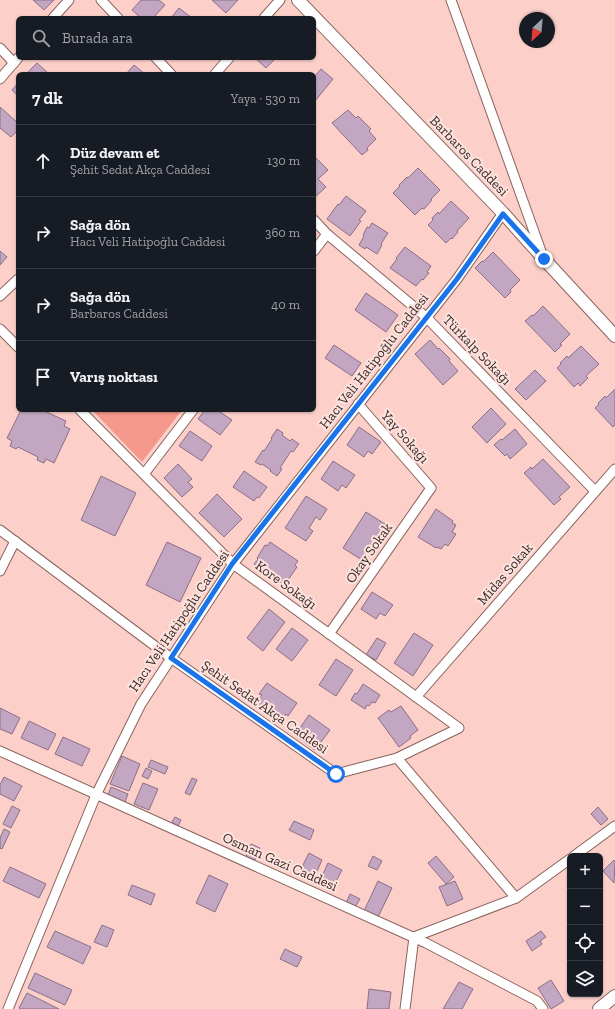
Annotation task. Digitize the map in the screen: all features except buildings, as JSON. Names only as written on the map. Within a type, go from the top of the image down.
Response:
[{"type":"street","points":[[55,16],[69,0]]},
{"type":"street","points":[[101,0],[116,16]]},
{"type":"street","points":[[266,16],[280,0]]},
{"type":"street","name":"Barbaros Caddesi","points":[[298,0],[313,16]]},
{"type":"street","points":[[452,0],[544,259]]},
{"type":"street","name":"Barbaros Caddesi","points":[[316,19],[503,214],[615,336]]},
{"type":"street","points":[[0,48],[16,61],[0,79]]},
{"type":"street","points":[[158,60],[170,72]]},
{"type":"street","points":[[217,72],[227,60]]},
{"type":"street","name":"Hacı Veli Hatipoğlu Caddesi","points":[[8,1009],[96,795],[141,704],[232,564],[457,279],[503,214]]},
{"type":"street","name":"Türkalp Sokağı","points":[[316,222],[327,234],[426,317],[595,491]]},
{"type":"street","points":[[316,248],[327,234]]},
{"type":"street","points":[[0,296],[16,281]]},
{"type":"street","points":[[0,329],[16,345]]},
{"type":"street","name":"Yay Sokağı","points":[[358,404],[431,488]]},
{"type":"street","name":"Kore Sokağı","points":[[82,412],[232,564],[459,728]]},
{"type":"street","points":[[144,474],[191,412]]},
{"type":"street","name":"Midas Sokak","points":[[416,697],[615,469]]},
{"type":"street","name":"Okay Sokak","points":[[329,634],[431,488]]},
{"type":"street","name":"Şehit Sedat Akça Caddesi","points":[[0,530],[171,658],[336,774],[397,758],[459,728]]},
{"type":"street","points":[[0,571],[15,541]]},
{"type":"street","name":"Osman Gazi Caddesi","points":[[0,751],[414,937],[537,1001],[543,1009]]},
{"type":"street","points":[[397,758],[516,898]]},
{"type":"street","points":[[578,853],[615,826]]},
{"type":"street","points":[[405,1009],[414,937],[516,898],[567,861]]},
{"type":"shaded area","points":[[94,412],[180,412],[142,462]]},
{"type":"route","points":[[336,774],[171,658],[232,564],[457,279],[503,214],[544,259]]}]
